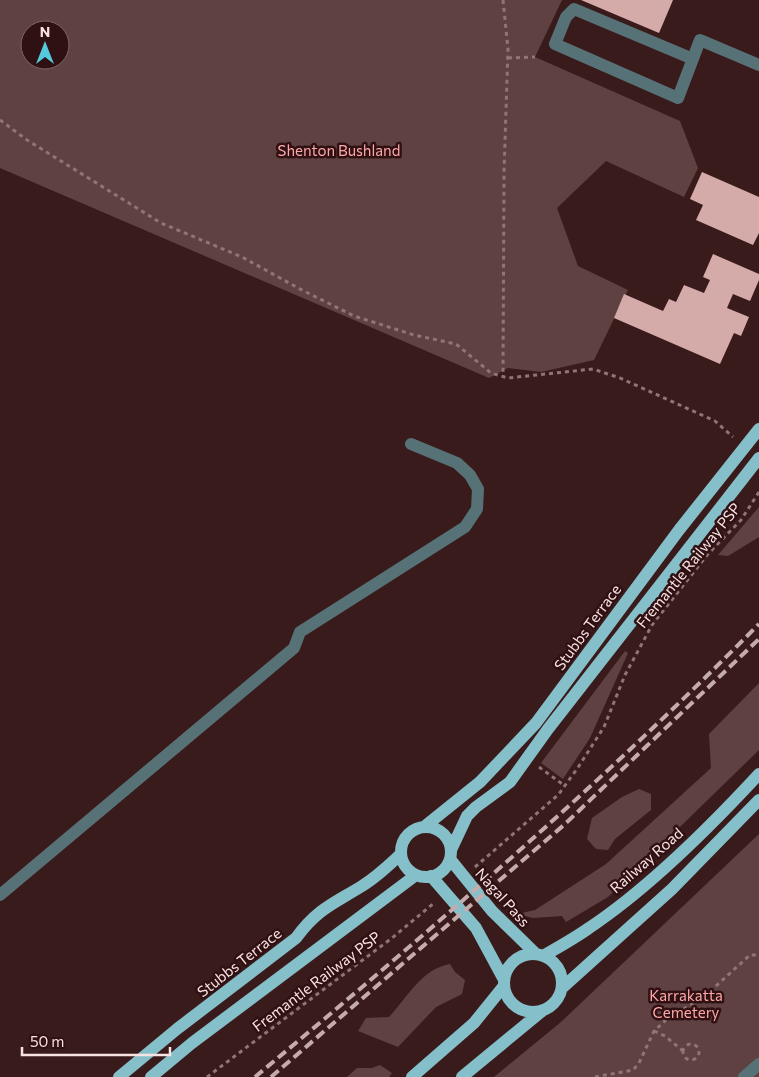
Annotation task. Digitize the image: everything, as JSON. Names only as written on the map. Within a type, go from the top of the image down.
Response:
[{"type":"main road","name":"Stubbs Terrace","points":[[424,827],[480,782],[536,722],[679,530],[759,429]]},
{"type":"main road","name":"Stubbs Terrace","points":[[450,855],[467,816],[510,782],[559,714],[759,458]]},
{"type":"main road","name":"Railway Road","points":[[540,955],[590,928],[631,896],[718,819],[759,774]]},
{"type":"main road","points":[[462,1077],[555,1003],[562,988],[672,889],[759,800]]},
{"type":"main road","points":[[424,827],[439,831],[449,842],[450,855],[446,867],[432,876],[416,875],[406,866],[401,854],[405,839],[410,833],[424,827]]},
{"type":"main road","name":"Stubbs Terrace","points":[[119,1077],[177,1029],[296,938],[304,927],[326,906],[366,883],[401,854]]},
{"type":"main road","name":"Nagal Pass","points":[[450,855],[492,911],[540,955]]},
{"type":"main road","points":[[151,1077],[200,1037],[416,875]]},
{"type":"main road","points":[[432,876],[476,928],[503,982],[505,996],[517,1008],[533,1013],[542,1012]]},
{"type":"main road","points":[[412,1077],[474,1022],[503,982],[512,963],[519,957],[540,955],[558,969],[562,988]]},
{"type":"lane","points":[[693,59],[574,9],[566,17],[555,44],[678,98],[693,59],[700,40],[759,65]]},
{"type":"lane","points":[[0,895],[294,648],[300,632],[465,527],[477,509],[478,489],[470,475],[457,462],[411,444]]},
{"type":"lane","points":[[744,1077],[759,1064]]},
{"type":"path","points":[[503,0],[508,58],[504,172],[503,376]]},
{"type":"path","points":[[508,58],[535,57]]},
{"type":"path","points":[[0,120],[27,140],[161,223],[242,257],[354,316],[456,344],[491,373],[503,376],[519,377],[593,369],[620,378],[715,420],[744,448]]},
{"type":"path","name":"Fremantle Railway PSP","points":[[477,865],[565,786],[604,727],[625,675],[652,625],[708,554],[741,520],[759,492]]},
{"type":"path","points":[[539,767],[565,786]]},
{"type":"path","name":"Fremantle Railway PSP","points":[[207,1077],[392,938],[436,901]]},
{"type":"path","points":[[595,1077],[633,1070],[639,1063],[654,1031],[666,1020],[694,1005],[747,957],[759,955]]},
{"type":"path","points":[[654,1031],[665,1036],[683,1051],[684,1056],[691,1060],[698,1057],[698,1047],[690,1044],[683,1051]]},
{"type":"green space","name":"Shenton Bushland","points":[[0,0],[562,0],[535,57],[680,121],[698,168],[684,197],[606,161],[557,208],[578,266],[628,290],[594,360],[541,372],[508,368],[489,378],[0,168]]},
{"type":"green space","points":[[759,507],[759,537],[728,556],[718,555]]},
{"type":"green space","points":[[625,651],[628,653],[590,738],[563,779],[541,763]]},
{"type":"green space","points":[[759,683],[759,750],[608,897],[566,922],[562,916],[533,918],[517,914],[535,910],[606,864],[711,768],[709,734]]},
{"type":"green space","points":[[639,789],[651,794],[651,810],[615,839],[608,850],[596,849],[587,839],[592,818],[622,797]]},
{"type":"green space","name":"Karrakatta Cemetery","points":[[759,834],[759,1077],[494,1077],[561,1022]]},
{"type":"green space","points":[[450,964],[455,972],[465,980],[462,994],[436,1007],[398,1047],[358,1031],[366,1018],[389,1017],[423,978],[440,967]]},
{"type":"green space","points":[[380,1065],[392,1073],[389,1077],[347,1077],[357,1068],[372,1068]]},
{"type":"building","points":[[581,0],[673,0],[659,33]]},
{"type":"building","points":[[702,172],[759,197],[759,233],[753,245],[696,220],[703,205],[690,199]]},
{"type":"building","points":[[713,254],[759,274],[759,280],[750,301],[733,294],[727,308],[749,317],[741,336],[734,333],[720,364],[614,318],[624,294],[663,311],[669,299],[676,302],[684,285],[704,293],[710,280],[703,277]]},
{"type":"railway","points":[[255,1077],[385,968],[576,800],[699,684],[759,624]]},
{"type":"railway","points":[[271,1077],[565,824],[759,639]]}]
